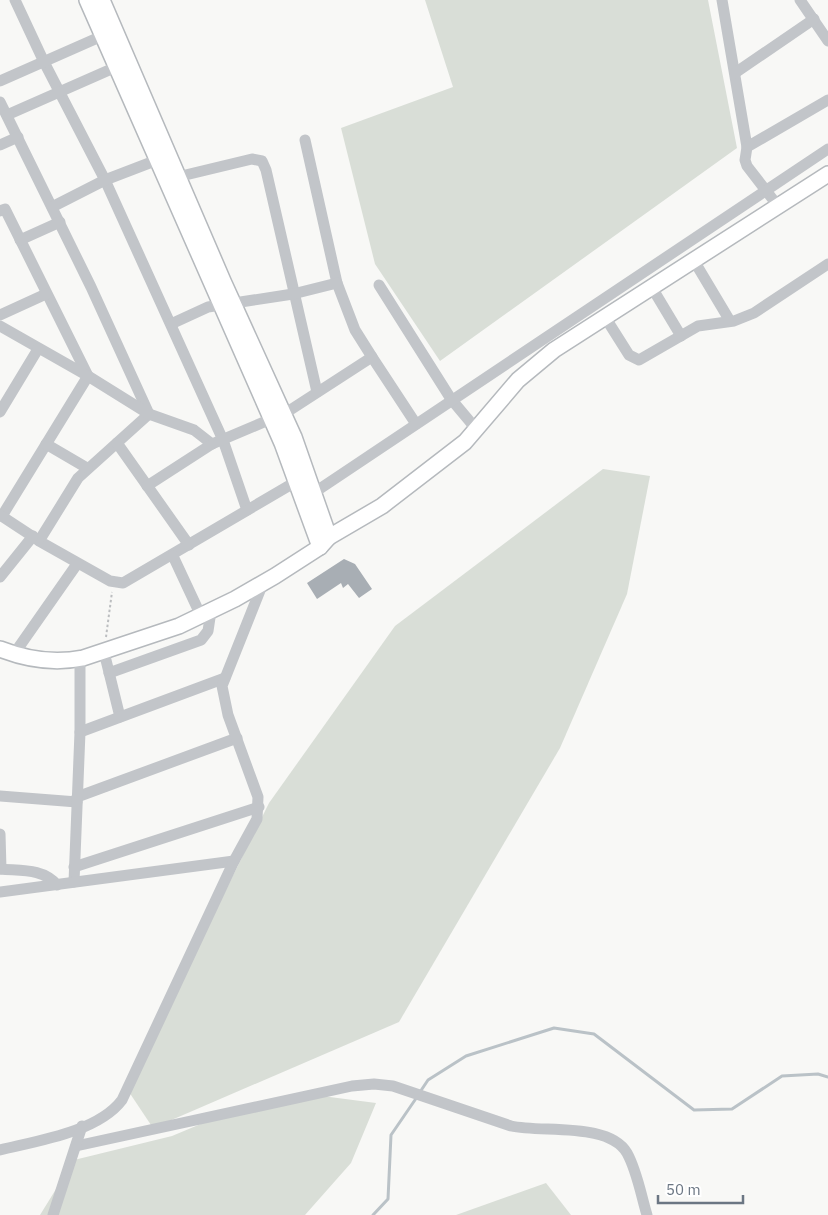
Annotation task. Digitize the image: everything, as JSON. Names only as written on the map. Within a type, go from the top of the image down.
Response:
[{"type":"main road","points":[[86,0],[116,67],[163,157]]},
{"type":"main road","points":[[102,0],[172,178],[288,440],[315,492],[324,542]]},
{"type":"main road","points":[[7,652],[43,661],[80,659],[179,626],[263,583],[382,506],[454,452],[477,430],[518,380],[554,350],[569,331],[605,317],[828,174]]},
{"type":"main road","points":[[288,440],[297,482],[324,542]]},
{"type":"street","points":[[15,0],[44,62],[106,180],[223,440],[247,510]]},
{"type":"street","points":[[722,0],[747,147],[745,160],[747,166],[778,206]]},
{"type":"street","points":[[800,0],[828,41]]},
{"type":"street","points":[[735,72],[814,19]]},
{"type":"street","points":[[0,81],[102,36]]},
{"type":"street","points":[[7,115],[116,67]]},
{"type":"street","points":[[747,147],[828,100]]},
{"type":"street","points":[[0,102],[60,222],[149,414]]},
{"type":"street","points":[[0,145],[18,137]]},
{"type":"street","points":[[305,140],[337,283],[352,322],[372,357],[416,424]]},
{"type":"street","points":[[315,492],[450,399],[569,331],[765,190],[828,149]]},
{"type":"street","points":[[52,207],[106,180],[163,157]]},
{"type":"street","points":[[172,178],[252,159],[262,161],[268,179],[317,392]]},
{"type":"street","points":[[2,206],[88,376]]},
{"type":"street","points":[[20,240],[60,222]]},
{"type":"street","points":[[693,260],[730,321]]},
{"type":"street","points":[[605,317],[629,355],[637,360],[703,324],[730,321],[754,313],[828,264]]},
{"type":"street","points":[[171,324],[197,311],[227,304],[293,294],[337,283]]},
{"type":"street","points":[[379,285],[450,399],[477,430]]},
{"type":"street","points":[[651,286],[681,336]]},
{"type":"street","points":[[0,315],[46,294]]},
{"type":"street","points":[[0,326],[88,376],[149,414],[194,430],[212,444]]},
{"type":"street","points":[[0,412],[38,349]]},
{"type":"street","points":[[147,486],[212,444],[278,416],[372,357]]},
{"type":"street","points":[[88,376],[1,516],[77,564],[113,583],[125,582],[173,556],[247,510],[297,482]]},
{"type":"street","points":[[0,577],[36,539],[87,468],[149,414]]},
{"type":"street","points":[[117,443],[189,545]]},
{"type":"street","points":[[46,444],[87,468]]},
{"type":"street","points":[[109,673],[201,640],[208,631],[206,613],[173,556]]},
{"type":"street","points":[[7,652],[77,564]]},
{"type":"street","points":[[0,1150],[53,1137],[82,1126],[110,1112],[122,1100],[234,861],[257,819],[259,807],[256,786],[237,738],[223,694],[225,678],[263,583]]},
{"type":"street","points":[[104,652],[120,717]]},
{"type":"street","points":[[74,882],[80,732],[80,659]]},
{"type":"street","points":[[80,732],[225,678]]},
{"type":"street","points":[[0,796],[77,800],[237,738]]},
{"type":"street","points":[[74,867],[259,807]]},
{"type":"street","points":[[0,834],[1,869],[42,873],[49,876],[57,885]]},
{"type":"street","points":[[0,892],[234,861]]},
{"type":"street","points":[[76,1146],[352,1086],[374,1084],[392,1086],[518,1127],[588,1132],[613,1139],[627,1153],[647,1215]]},
{"type":"street","points":[[53,1215],[82,1126]]},
{"type":"path","points":[[104,652],[113,583]]},
{"type":"shaded area","points":[[425,0],[708,0],[737,148],[440,361],[375,264],[341,128],[453,87]]},
{"type":"shaded area","points":[[603,469],[650,476],[627,594],[560,748],[399,1022],[153,1128],[127,1089],[269,803],[395,626]]},
{"type":"shaded area","points":[[299,1093],[376,1103],[351,1163],[305,1215],[40,1215],[74,1160],[172,1136],[227,1113]]},
{"type":"shaded area","points":[[546,1183],[571,1215],[456,1215]]},
{"type":"building","points":[[344,559],[355,564],[372,589],[359,598],[348,584],[343,588],[341,583],[317,599],[307,583]]},
{"type":"waterway","points":[[420,1092],[428,1080],[466,1056],[554,1028],[594,1034],[694,1110],[732,1109],[782,1076],[818,1074],[828,1077]]},
{"type":"waterway","points":[[373,1215],[388,1199],[391,1135],[417,1097]]}]
